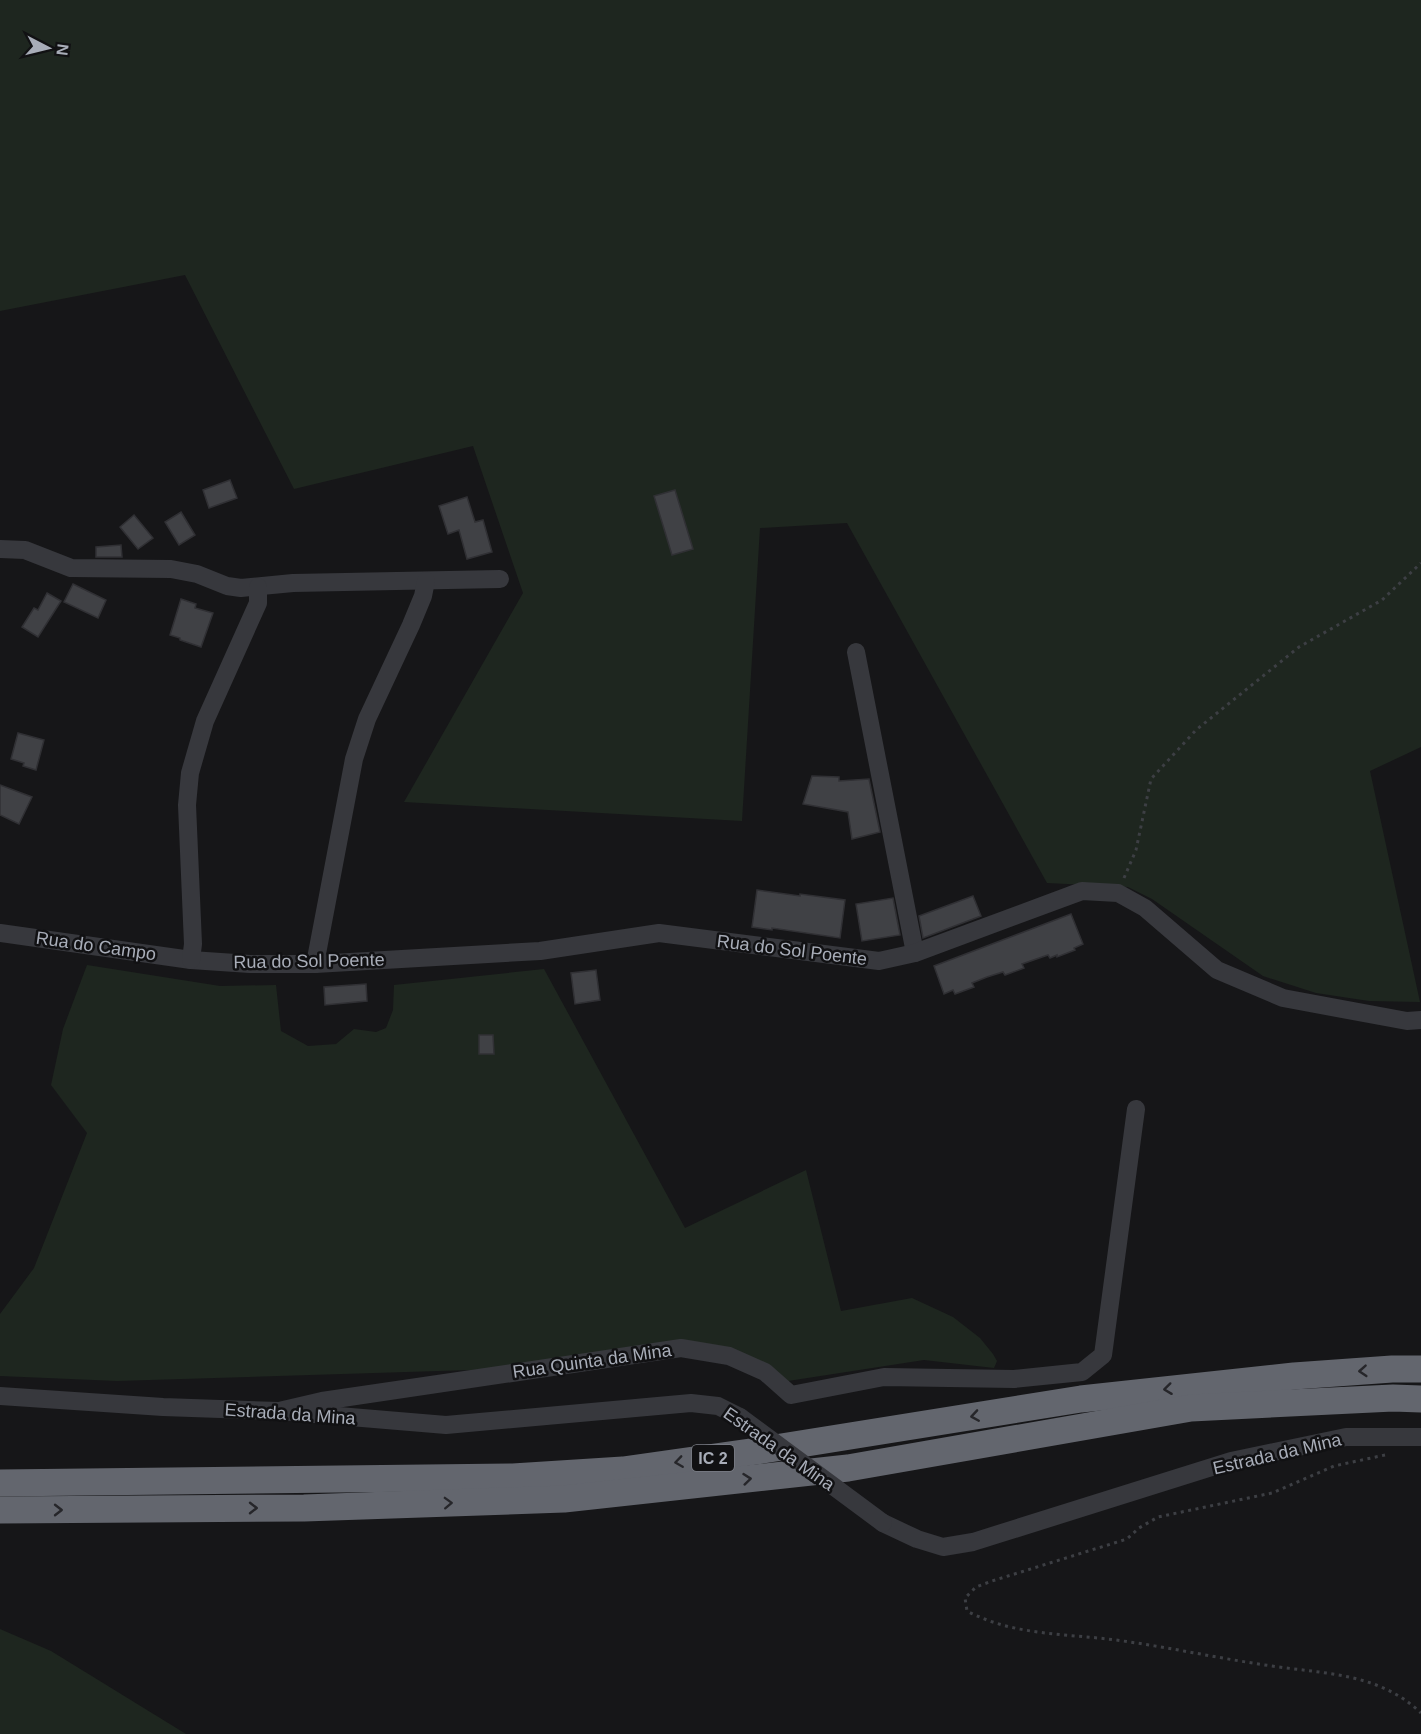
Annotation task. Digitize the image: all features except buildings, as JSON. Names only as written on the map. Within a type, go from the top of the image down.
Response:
[{"type":"highway","name":"IC 2","points":[[0,1483],[513,1477],[623,1470],[1092,1398],[1293,1376],[1421,1369]]},
{"type":"highway","name":"IC 2","points":[[0,1510],[304,1508],[564,1499],[848,1468],[1191,1408],[1393,1398],[1421,1399]]},
{"type":"street","points":[[0,549],[25,550],[71,568],[171,569],[197,574],[227,586],[241,588],[293,584],[500,579]]},
{"type":"street","points":[[315,964],[354,759],[367,719],[411,625],[423,596],[426,581]]},
{"type":"street","points":[[191,960],[193,944],[187,805],[190,773],[205,721],[258,603],[258,587]]},
{"type":"street","points":[[856,652],[915,954]]},
{"type":"street","name":"Rua do Sol Poente","points":[[191,960],[250,964],[315,964],[540,951],[659,933],[879,961],[915,954],[1082,891],[1118,893],[1145,908],[1217,970],[1283,998],[1407,1021],[1421,1020]]},
{"type":"street","name":"Rua do Campo","points":[[0,933],[191,960]]},
{"type":"street","name":"Rua Quinta da Mina","points":[[279,1411],[322,1401],[681,1348],[729,1356],[765,1372],[791,1395],[884,1377],[1014,1379],[1082,1372],[1103,1355],[1136,1109]]},
{"type":"street","name":"Estrada da Mina","points":[[0,1396],[163,1407],[279,1411],[446,1425],[691,1403],[718,1406],[740,1417],[883,1523],[908,1536],[943,1547],[973,1542],[1231,1461],[1346,1437],[1421,1437]]},
{"type":"path","points":[[1118,893],[1136,850],[1151,779],[1181,746],[1196,730],[1299,647],[1382,600],[1421,562]]},
{"type":"path","points":[[1394,1453],[1334,1466],[1272,1493],[1158,1517],[1139,1528],[1127,1539],[992,1581],[976,1587],[965,1598],[967,1611],[1014,1629],[1121,1641],[1270,1666],[1355,1677],[1382,1686],[1408,1700],[1421,1713]]},
{"type":"shaded area","points":[[0,0],[1421,0],[1421,747],[1370,771],[1420,1002],[1369,1001],[1316,993],[1263,976],[1152,899],[1128,887],[1047,883],[847,523],[760,528],[742,821],[404,802],[523,593],[473,446],[294,489],[185,275],[0,311]]},
{"type":"shaded area","points":[[87,965],[220,986],[276,985],[281,1031],[308,1046],[336,1044],[354,1029],[376,1032],[386,1028],[393,1010],[394,985],[544,969],[685,1228],[806,1170],[841,1311],[912,1298],[953,1317],[980,1338],[997,1361],[994,1368],[924,1360],[788,1381],[732,1348],[503,1369],[117,1381],[0,1376],[0,1314],[34,1268],[87,1133],[51,1085],[63,1029]]},
{"type":"shaded area","points":[[0,1629],[51,1651],[186,1734],[0,1734]]}]
